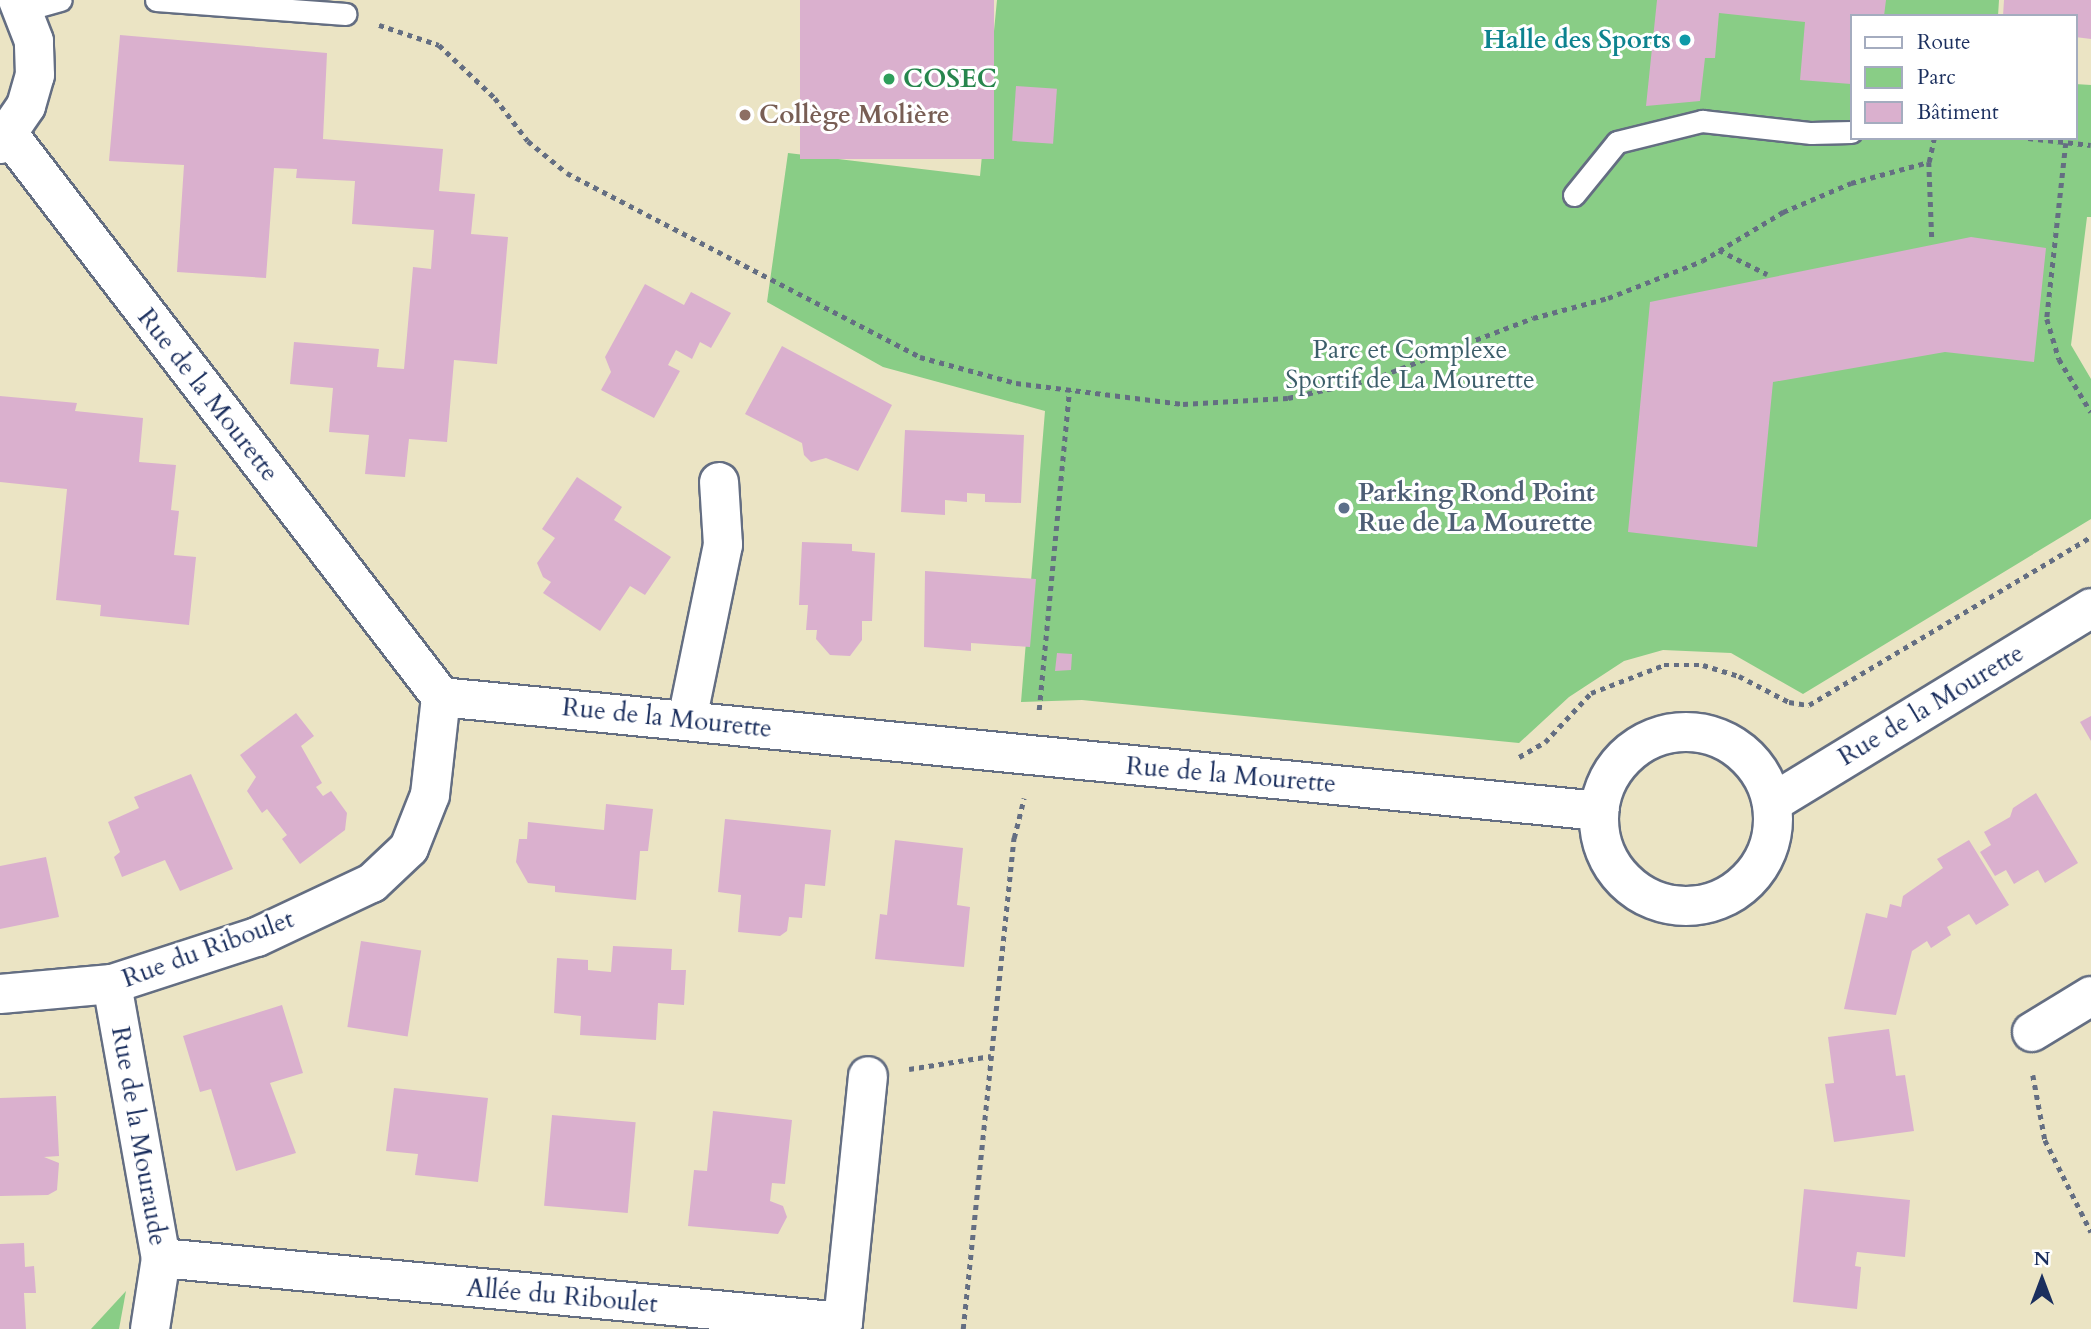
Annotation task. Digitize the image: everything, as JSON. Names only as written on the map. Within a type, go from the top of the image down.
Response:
[{"type":"street","points":[[5,139],[26,106],[35,75],[34,41],[22,5]]},
{"type":"street","name":"Rue de la Mourette","points":[[5,139],[441,697],[1599,811]]},
{"type":"street","points":[[687,720],[723,545],[719,482]]},
{"type":"street","name":"Rue de la Mourette","points":[[1772,803],[2091,608]]},
{"type":"street","name":"Rue du Riboulet","points":[[0,994],[112,984],[257,937],[372,883],[409,848],[430,796],[441,697]]},
{"type":"street","points":[[1678,732],[1714,737],[1748,757],[1764,778],[1772,803],[1773,831],[1765,856],[1750,879],[1728,896],[1702,905],[1674,906],[1633,890],[1605,855],[1599,811],[1604,787],[1633,750],[1678,732]]},
{"type":"street","name":"Rue de la Mouraude","points":[[112,984],[161,1258],[150,1329]]},
{"type":"street","points":[[2032,1032],[2091,996]]},
{"type":"street","name":"Allée du Riboulet","points":[[161,1258],[843,1322],[868,1076]]},
{"type":"lane","points":[[22,5],[61,0]]},
{"type":"lane","points":[[156,0],[345,14]]},
{"type":"lane","points":[[1574,195],[1617,142],[1702,121],[1811,133],[1850,132]]},
{"type":"path","points":[[345,14],[439,45],[495,98],[528,141],[567,173],[920,357],[1016,383],[1183,404],[1288,398],[1373,379],[1532,318],[1608,298],[1719,250],[1783,212],[1851,183],[1929,162]]},
{"type":"path","points":[[1932,239],[1929,162],[1934,140]]},
{"type":"path","points":[[2043,140],[2091,145]]},
{"type":"path","points":[[2066,143],[2047,319],[2059,359],[2091,412]]},
{"type":"path","points":[[1719,250],[1767,274]]},
{"type":"path","points":[[963,1329],[1014,838],[1035,756],[1069,390]]},
{"type":"path","points":[[1507,756],[1521,757],[1545,742],[1591,693],[1664,665],[1703,665],[1739,676],[1789,702],[1809,705],[2091,537]]},
{"type":"path","points":[[2032,1032],[2031,1069],[2045,1140],[2091,1232]]},
{"type":"path","points":[[868,1076],[991,1056]]},
{"type":"green space","name":"Parc et Complexe Sportif de La Mourette","points":[[997,0],[1999,0],[1998,14],[1850,14],[1850,140],[2077,140],[2077,84],[2091,85],[2091,217],[2087,217],[2071,345],[2091,379],[2091,519],[1803,694],[1731,653],[1663,650],[1624,661],[1569,697],[1519,743],[1082,700],[1021,702],[1045,411],[883,367],[767,302],[788,153],[980,176]]},
{"type":"green space","points":[[126,1291],[119,1329],[91,1329]]},
{"type":"building","name":"COSEC","points":[[800,0],[994,0],[994,159],[800,159]]},
{"type":"building","name":"Halle des Sports","points":[[1657,0],[1886,0],[1884,14],[1850,14],[1850,84],[1800,80],[1805,22],[1719,13],[1715,58],[1705,58],[1700,101],[1646,106]]},
{"type":"building","points":[[2004,0],[2091,0],[2091,39],[2077,37],[2077,14],[2003,14]]},
{"type":"building","points":[[120,35],[327,53],[323,139],[443,149],[439,191],[475,194],[471,234],[508,237],[497,364],[454,360],[447,442],[409,439],[405,477],[365,474],[369,435],[329,432],[333,388],[290,384],[294,342],[379,349],[377,367],[404,369],[413,267],[431,269],[434,230],[352,224],[355,181],[296,178],[297,169],[274,168],[266,278],[177,272],[184,165],[109,161]]},
{"type":"building","points":[[1016,86],[1057,89],[1053,144],[1012,141]]},
{"type":"building","points":[[1971,237],[2046,248],[2034,362],[1945,352],[1773,382],[1757,547],[1628,532],[1650,302]]},
{"type":"building","points":[[645,284],[684,305],[691,292],[731,313],[711,348],[700,342],[692,359],[676,350],[668,365],[680,371],[654,418],[601,390],[611,372],[605,357]]},
{"type":"building","points":[[782,346],[892,405],[858,471],[826,458],[811,462],[804,455],[802,443],[745,414]]},
{"type":"building","points":[[0,396],[77,403],[75,411],[143,418],[139,462],[176,465],[171,510],[179,511],[174,555],[196,557],[189,625],[100,616],[101,605],[56,600],[67,489],[0,482]]},
{"type":"building","points":[[905,430],[1024,435],[1021,503],[985,502],[985,494],[967,493],[967,502],[945,500],[945,515],[901,512]]},
{"type":"building","points":[[577,477],[622,507],[614,520],[671,557],[645,595],[630,586],[600,631],[543,593],[551,582],[543,577],[537,563],[555,538],[542,529]]},
{"type":"building","points":[[802,542],[852,544],[852,551],[875,553],[872,621],[862,621],[862,640],[850,656],[830,655],[816,639],[817,630],[806,630],[808,605],[799,605]]},
{"type":"building","points":[[925,571],[1036,579],[1030,647],[971,643],[971,651],[924,647]]},
{"type":"building","points":[[1057,653],[1072,654],[1071,670],[1055,671]]},
{"type":"building","points":[[296,713],[314,736],[301,746],[322,783],[316,787],[323,796],[331,791],[347,813],[345,830],[300,864],[282,839],[287,835],[267,809],[262,813],[247,791],[256,777],[240,755]]},
{"type":"building","points":[[2091,716],[2091,741],[2080,722]]},
{"type":"building","points":[[191,774],[233,869],[180,891],[165,860],[122,877],[114,857],[120,852],[108,822],[139,808],[134,797]]},
{"type":"building","points":[[2036,793],[2078,863],[2045,883],[2038,870],[2014,884],[2006,870],[1995,876],[1980,852],[1991,845],[1984,832],[2010,817],[2013,808]]},
{"type":"building","points":[[606,804],[653,809],[648,851],[640,851],[636,900],[555,892],[555,886],[528,883],[516,862],[519,839],[527,839],[528,822],[604,830]]},
{"type":"building","points":[[725,819],[831,830],[825,886],[805,884],[802,918],[789,917],[787,931],[780,936],[738,932],[741,895],[718,892]]},
{"type":"building","points":[[895,840],[963,848],[957,905],[970,907],[964,967],[875,959],[880,914],[887,915]]},
{"type":"building","points":[[1969,840],[2009,905],[1976,925],[1969,914],[1947,927],[1951,935],[1931,948],[1927,941],[1912,951],[1896,1015],[1844,1009],[1866,913],[1887,918],[1890,904],[1901,907],[1903,896],[1943,868],[1937,859]]},
{"type":"building","points":[[46,857],[59,917],[0,929],[0,866]]},
{"type":"building","points":[[361,941],[421,951],[408,1036],[347,1027]]},
{"type":"building","points":[[613,946],[672,949],[671,970],[686,970],[684,1005],[658,1003],[656,1040],[580,1035],[581,1016],[554,1013],[557,958],[588,960],[588,970],[611,972]]},
{"type":"building","points":[[282,1005],[303,1073],[270,1083],[296,1153],[236,1171],[211,1089],[200,1092],[183,1036]]},
{"type":"building","points":[[1889,1029],[1896,1076],[1905,1075],[1914,1131],[1834,1142],[1825,1084],[1834,1083],[1828,1037]]},
{"type":"building","points":[[394,1088],[488,1098],[478,1182],[415,1175],[418,1154],[386,1151]]},
{"type":"building","points":[[56,1096],[59,1156],[44,1157],[59,1163],[57,1190],[48,1195],[0,1196],[0,1098]]},
{"type":"building","points":[[713,1111],[792,1120],[785,1184],[772,1183],[770,1201],[783,1206],[787,1217],[778,1234],[688,1226],[694,1170],[707,1171]]},
{"type":"building","points":[[552,1115],[636,1122],[628,1213],[544,1206]]},
{"type":"building","points":[[1804,1189],[1910,1200],[1905,1257],[1857,1252],[1855,1266],[1861,1267],[1857,1309],[1793,1302]]},
{"type":"building","points":[[24,1243],[25,1267],[34,1266],[36,1293],[24,1293],[26,1329],[0,1329],[0,1244]]},
{"type":"place","name":"Halle des Sports","points":[[1685,40]]},
{"type":"place","name":"COSEC","points":[[889,79]]},
{"type":"place","name":"Collège Molière","points":[[745,115]]},
{"type":"place","name":"Parking Rond Point Rue de La Mourette","points":[[1344,508]]}]
